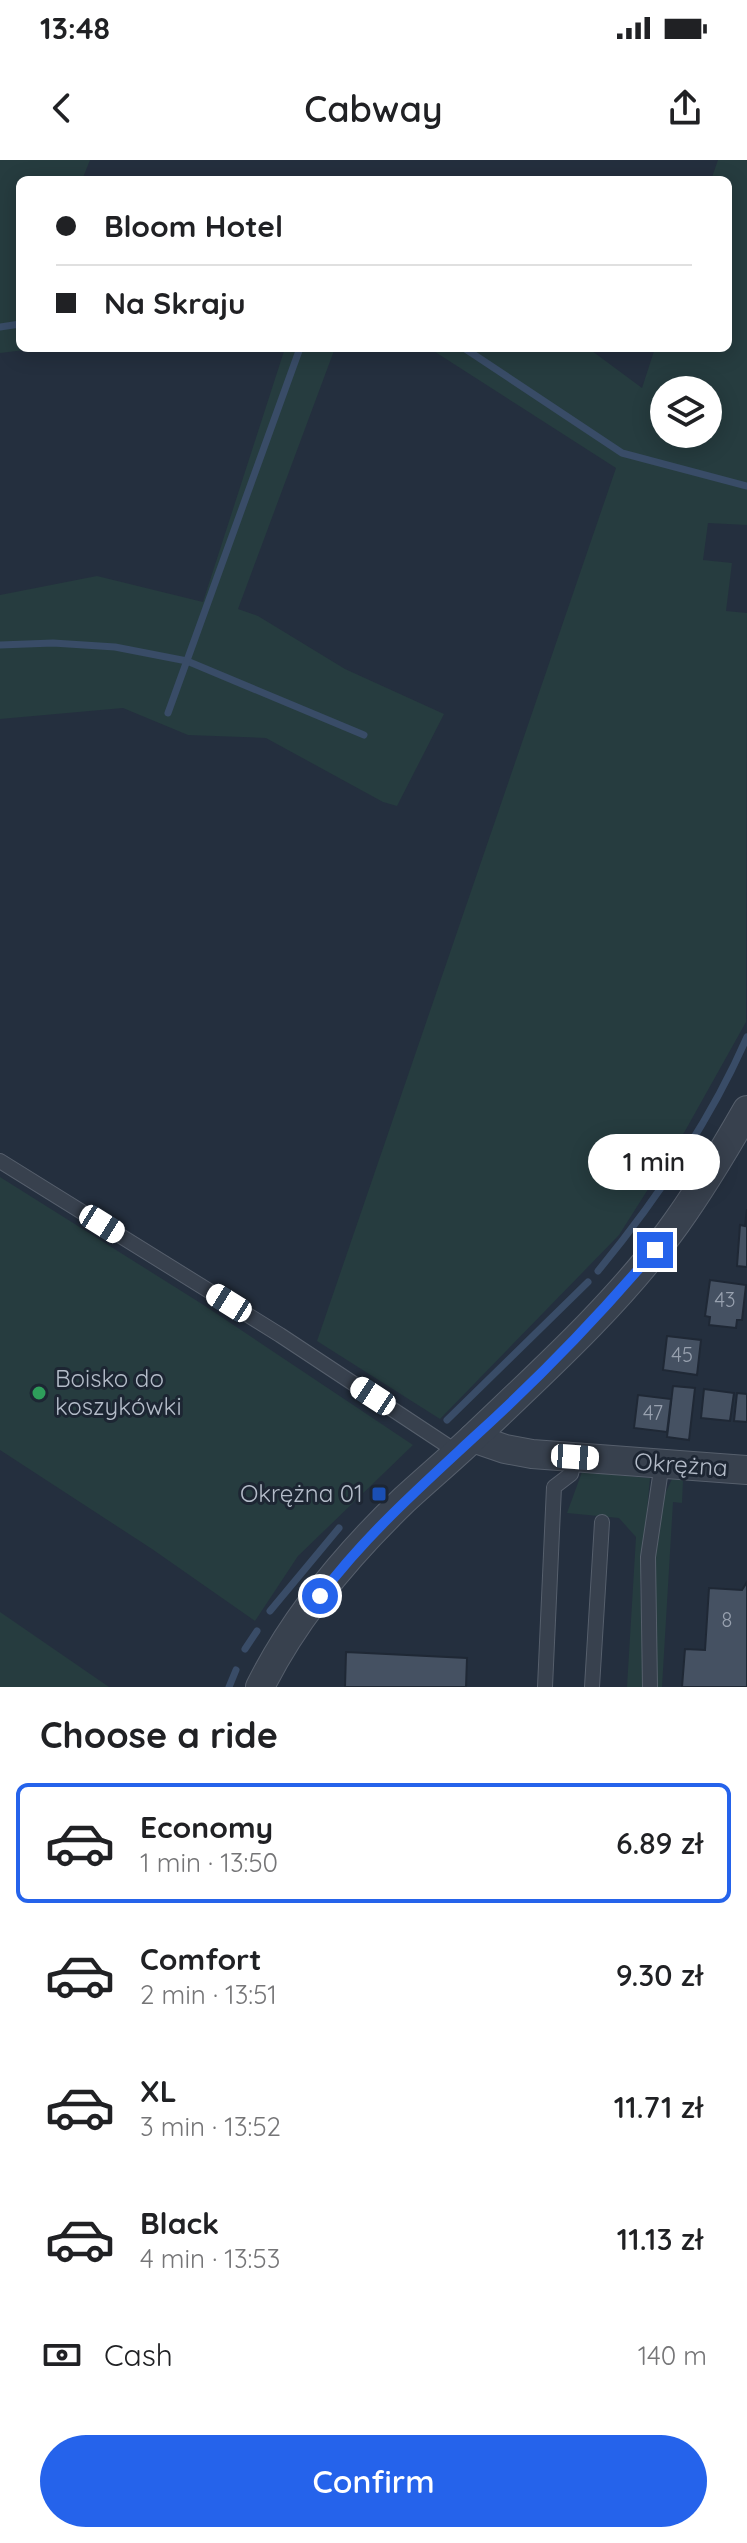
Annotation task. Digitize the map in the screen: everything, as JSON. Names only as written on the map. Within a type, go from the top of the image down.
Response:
[{"type":"street","points":[[260,1687],[292,1631],[333,1578],[401,1503],[465,1445],[627,1284],[669,1232],[747,1110]]},
{"type":"street","name":"Okrężna","points":[[465,1445],[747,1470]]},
{"type":"lane","points":[[0,1161],[280,1335],[465,1445]]},
{"type":"lane","points":[[545,1687],[554,1487],[571,1474],[575,1457]]},
{"type":"lane","points":[[650,1687],[648,1557],[662,1463]]},
{"type":"lane","points":[[592,1687],[602,1522]]},
{"type":"green space","points":[[0,160],[90,160],[84,176],[16,176],[16,351],[0,353]]},
{"type":"green space","points":[[718,160],[747,160],[747,525],[708,523],[703,560],[732,563],[726,611],[747,613],[746,1022],[685,1131],[619,1235],[440,1419],[317,1341],[616,468],[435,352],[593,352],[642,388],[654,352],[732,352],[732,176],[712,176]]},
{"type":"green space","points":[[284,352],[334,352],[238,609],[258,616],[345,669],[444,714],[397,806],[383,802],[266,738],[188,735],[123,708],[0,719],[0,595],[97,576],[203,602]]},
{"type":"green space","points":[[0,1177],[202,1304],[413,1445],[298,1556],[255,1621],[152,1549],[0,1450]]},
{"type":"green space","points":[[582,1472],[650,1478],[640,1585],[642,1687],[627,1687],[636,1537],[619,1518],[567,1513]]},
{"type":"green space","points":[[672,1479],[683,1480],[682,1503],[673,1502],[662,1687],[656,1687],[653,1569],[663,1498]]},
{"type":"green space","points":[[0,1612],[109,1687],[0,1687]]},
{"type":"building","points":[[747,1209],[747,1267],[737,1266],[740,1225],[745,1226]]},
{"type":"building","points":[[710,1280],[746,1285],[742,1320],[737,1320],[736,1328],[709,1325],[710,1317],[705,1316]]},
{"type":"building","points":[[667,1336],[701,1340],[697,1375],[663,1370]]},
{"type":"building","points":[[673,1386],[695,1388],[689,1440],[667,1437]]},
{"type":"building","points":[[704,1389],[734,1393],[730,1421],[701,1418]]},
{"type":"building","points":[[737,1393],[747,1394],[747,1422],[734,1421]]},
{"type":"building","points":[[638,1395],[671,1399],[667,1432],[634,1428]]},
{"type":"building","points":[[747,1582],[747,1687],[682,1687],[685,1649],[705,1650],[709,1588],[742,1590]]},
{"type":"building","points":[[346,1652],[467,1658],[466,1687],[345,1687]]},
{"type":"waterway","points":[[0,327],[16,325]]},
{"type":"waterway","points":[[168,713],[299,352]]},
{"type":"waterway","points":[[470,352],[622,453],[747,486]]},
{"type":"waterway","points":[[0,645],[53,643],[115,647],[187,661],[364,735]]},
{"type":"waterway","points":[[598,1271],[681,1159],[747,1037]]},
{"type":"waterway","points":[[447,1420],[588,1282]]},
{"type":"waterway","points":[[270,1611],[339,1528]]},
{"type":"waterway","points":[[245,1649],[257,1631]]},
{"type":"waterway","points":[[229,1687],[236,1670]]},
{"type":"place","name":"Boisko do koszykówki","points":[[39,1393]]},
{"type":"place","name":"Okrężna 01","points":[[379,1494]]},
{"type":"route","points":[[320,1596],[401,1503],[561,1352],[627,1284],[655,1250]]}]
